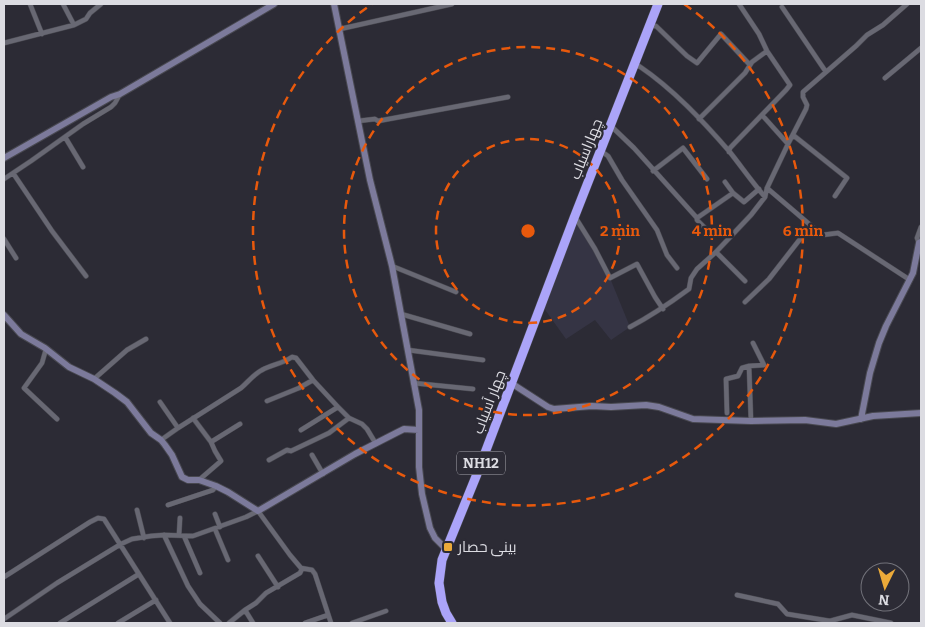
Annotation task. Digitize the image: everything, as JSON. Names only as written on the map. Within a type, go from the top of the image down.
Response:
[{"type":"highway","name":"چهاراسیاب","points":[[541,304],[658,4]]},
{"type":"highway","name":"چهار آسیاب","points":[[452,623],[442,602],[439,583],[446,549],[477,474],[541,304]]},
{"type":"street","points":[[30,4],[42,34]]},
{"type":"street","points":[[63,4],[74,25]]},
{"type":"street","points":[[4,43],[74,25],[86,18],[101,4]]},
{"type":"street","points":[[4,158],[111,97],[120,94],[274,4]]},
{"type":"street","points":[[334,4],[370,180],[392,266],[419,410],[420,430],[418,448],[420,482],[426,513],[435,538],[446,549]]},
{"type":"street","points":[[340,29],[452,4]]},
{"type":"street","points":[[729,152],[730,148],[790,84],[739,4]]},
{"type":"street","points":[[630,327],[663,308],[689,289],[691,278],[697,269],[751,215],[765,197],[807,105],[803,92],[867,35],[883,25],[907,4]]},
{"type":"street","points":[[782,7],[826,72]]},
{"type":"street","points":[[650,26],[656,26],[697,62],[721,34],[750,66]]},
{"type":"street","points":[[885,78],[921,48]]},
{"type":"street","points":[[699,118],[745,73],[752,62],[767,50]]},
{"type":"street","points":[[633,67],[639,66],[660,82],[699,118],[765,197]]},
{"type":"street","points":[[4,179],[115,103],[120,94]]},
{"type":"street","points":[[358,121],[378,120],[508,97]]},
{"type":"street","points":[[762,115],[788,144]]},
{"type":"street","points":[[610,125],[634,148],[697,220],[710,232]]},
{"type":"street","points":[[793,135],[847,178],[835,196]]},
{"type":"street","points":[[65,137],[83,167]]},
{"type":"street","points":[[653,171],[683,148],[707,180]]},
{"type":"street","points":[[600,151],[608,156],[622,180],[657,230],[667,255],[677,268]]},
{"type":"street","points":[[13,173],[52,231],[86,276]]},
{"type":"street","points":[[725,182],[733,193],[744,202],[758,190]]},
{"type":"street","points":[[768,188],[822,235],[838,233],[910,280]]},
{"type":"street","points":[[697,218],[733,193]]},
{"type":"street","points":[[574,218],[595,249],[610,278],[637,264],[654,297],[663,308]]},
{"type":"street","points":[[745,302],[769,280],[811,226]]},
{"type":"street","points":[[861,419],[870,373],[879,344],[886,326],[914,273],[920,242],[917,238],[921,227]]},
{"type":"street","points":[[4,239],[16,258]]},
{"type":"street","points":[[716,252],[745,281]]},
{"type":"street","points":[[392,266],[456,292]]},
{"type":"street","points":[[401,314],[470,334]]},
{"type":"street","points":[[4,317],[21,334],[46,348],[69,366],[115,392],[127,402],[150,433],[161,440],[172,455],[182,477],[216,486],[258,511],[302,569],[312,570],[315,574],[332,623]]},
{"type":"street","points":[[94,379],[127,350],[146,339]]},
{"type":"street","points":[[727,413],[726,379],[738,376],[742,368],[764,365],[753,343]]},
{"type":"street","points":[[46,348],[42,363],[24,388],[57,419]]},
{"type":"street","points":[[408,350],[484,360]]},
{"type":"street","points":[[161,440],[241,388],[248,380],[262,370],[292,357],[296,358],[338,408],[349,418],[362,424],[367,429],[376,444]]},
{"type":"street","points":[[749,366],[751,422]]},
{"type":"street","points":[[267,401],[313,380]]},
{"type":"street","points":[[413,383],[473,389]]},
{"type":"street","points":[[510,383],[551,409],[592,406],[646,406],[659,407],[693,419],[751,422],[805,420],[836,424],[873,416],[921,413]]},
{"type":"street","points":[[160,402],[178,428]]},
{"type":"street","points":[[302,430],[338,408]]},
{"type":"street","points":[[193,418],[211,442],[221,461],[199,480]]},
{"type":"street","points":[[269,460],[329,432],[349,418]]},
{"type":"street","points":[[211,442],[240,424]]},
{"type":"street","points":[[4,619],[57,583],[121,544],[132,540],[164,535],[193,536],[246,518],[355,454],[404,430],[420,430]]},
{"type":"street","points":[[312,455],[323,474]]},
{"type":"street","points":[[168,506],[213,490],[216,486]]},
{"type":"street","points":[[137,510],[144,538]]},
{"type":"street","points":[[214,514],[228,560]]},
{"type":"street","points":[[4,577],[98,518],[104,519],[170,623]]},
{"type":"street","points":[[180,518],[181,535],[200,573]]},
{"type":"street","points":[[164,535],[188,586],[200,604],[220,623]]},
{"type":"street","points":[[258,556],[278,587]]},
{"type":"street","points":[[229,623],[256,603],[266,592],[300,573],[302,569]]},
{"type":"street","points":[[60,623],[138,574]]},
{"type":"street","points":[[737,595],[778,604],[787,614],[830,621],[852,615],[891,623]]},
{"type":"street","points":[[118,623],[156,600]]},
{"type":"street","points":[[245,610],[253,623]]},
{"type":"street","points":[[352,623],[386,611]]},
{"type":"street","points":[[305,623],[328,615]]},
{"type":"shaded area","points":[[577,220],[610,278],[630,327],[611,340],[595,320],[566,339],[541,304]]},
{"type":"place","name":"بینی حصار","points":[[448,547]]}]
